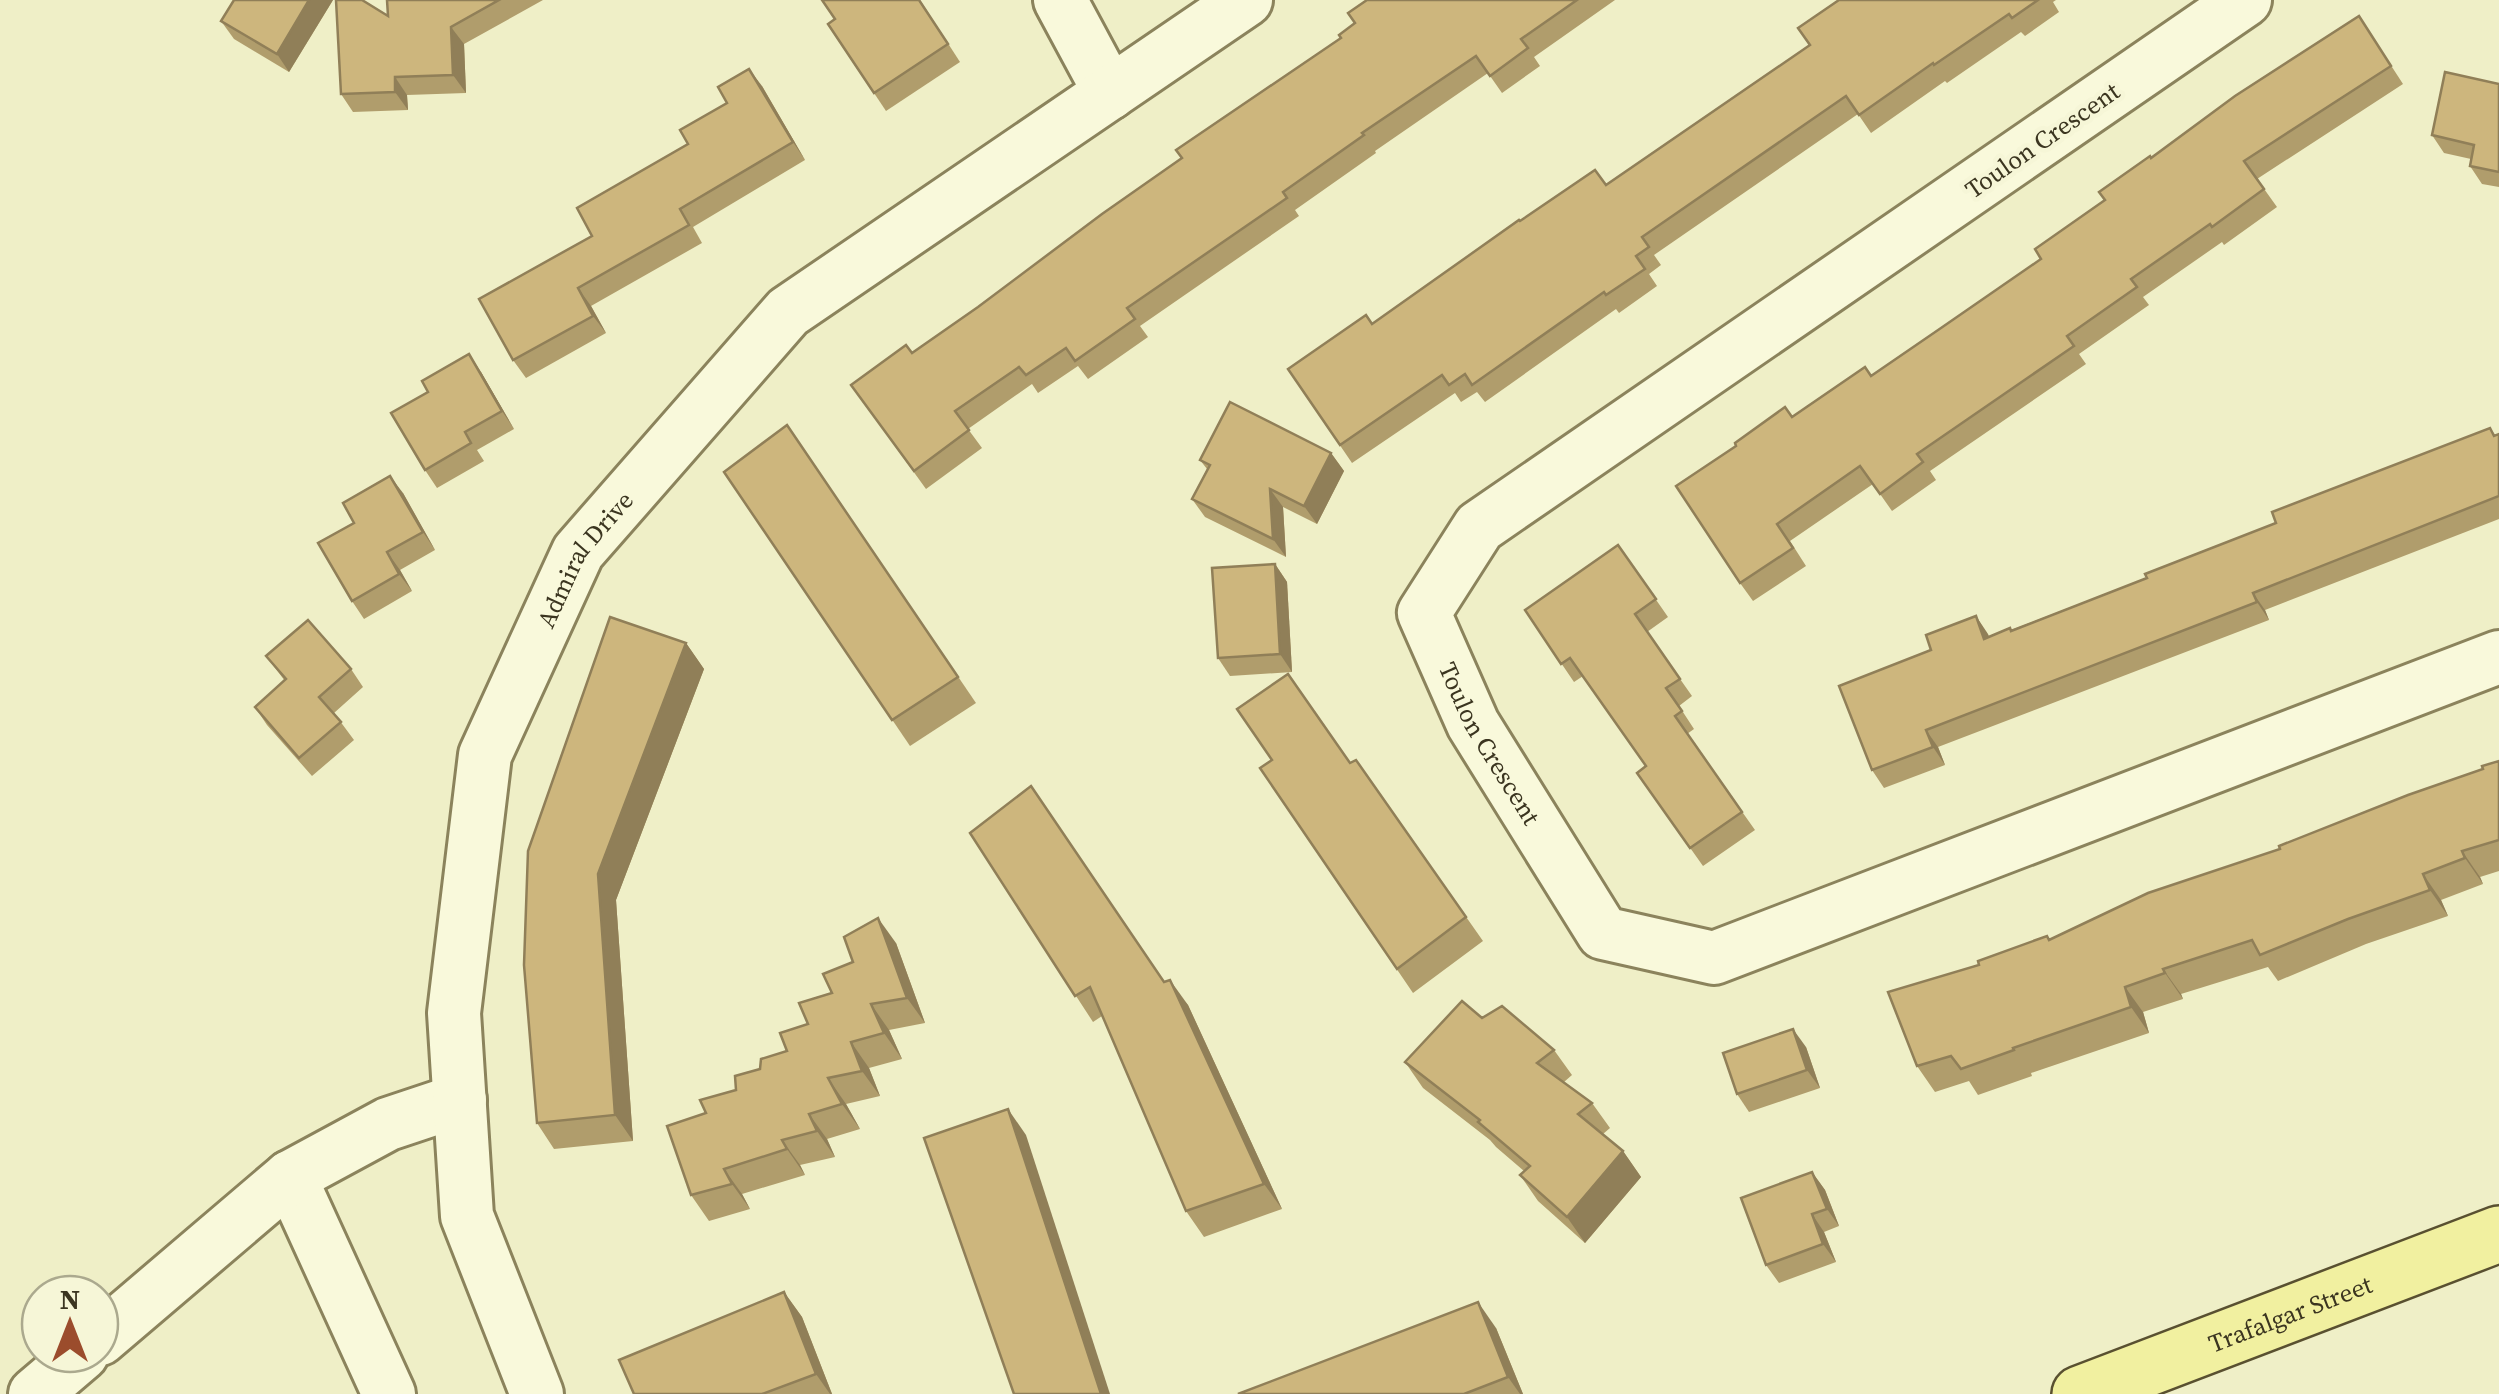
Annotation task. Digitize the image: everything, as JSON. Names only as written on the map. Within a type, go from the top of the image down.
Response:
[{"type":"main road","name":"Trafalgar Street","points":[[2080,1394],[2499,1234]]},
{"type":"street","points":[[1060,0],[1110,93]]},
{"type":"street","name":"Admiral Drive","points":[[537,1394],[467,1216],[454,1013],[486,755],[578,552],[788,312],[1246,0]]},
{"type":"street","name":"Toulon Crescent","points":[[2245,0],[1480,527],[1424,613],[1473,724],[1603,933],[1714,958],[2499,657]]},
{"type":"street","points":[[120,1322],[290,1177],[388,1124],[460,1100]]},
{"type":"street","points":[[290,1177],[389,1394]]},
{"type":"street","points":[[35,1394],[58,1374]]},
{"type":"building","points":[[234,0],[309,0],[277,54],[221,21]]},
{"type":"building","points":[[336,0],[362,0],[388,16],[387,0],[499,0],[451,27],[453,75],[395,77],[395,92],[341,94]]},
{"type":"building","points":[[822,0],[919,0],[948,44],[874,93],[828,24],[835,19]]},
{"type":"building","points":[[1367,0],[1577,0],[1521,39],[1528,48],[1490,76],[1476,56],[1362,133],[1283,192],[1287,198],[1127,308],[1135,319],[1075,361],[1066,348],[1026,375],[1019,367],[955,411],[969,430],[914,471],[851,385],[906,345],[912,353],[1182,158],[1176,150],[1341,38],[1339,35],[1355,23],[1348,13]]},
{"type":"building","points":[[1839,0],[2038,0],[2012,18],[2009,14],[1859,115],[1846,96],[1642,237],[1649,247],[1636,256],[1645,269],[1606,295],[1604,292],[1472,385],[1465,374],[1449,385],[1442,375],[1340,445],[1288,369],[1366,315],[1372,324],[1595,170],[1606,185],[1810,45],[1798,28]]},
{"type":"building","points":[[2359,16],[2391,66],[2244,161],[2264,189],[2131,279],[2137,287],[2067,336],[2074,346],[1917,454],[1923,462],[1880,494],[1860,466],[1777,524],[1793,548],[1740,583],[1676,486],[1785,407],[1792,417],[1865,367],[1871,376],[1941,328],[2041,259],[2035,249],[2105,200],[2099,192],[2235,96]]},
{"type":"building","points":[[749,69],[793,142],[680,209],[689,225],[578,288],[593,316],[513,360],[479,299],[592,236],[577,208],[688,144],[680,130],[727,103],[718,87]]},
{"type":"building","points":[[2445,72],[2499,84],[2499,172],[2470,166],[2474,145],[2432,135]]},
{"type":"building","points":[[469,354],[502,411],[465,432],[471,443],[425,470],[391,413],[428,392],[422,381]]},
{"type":"building","points":[[1230,402],[1331,453],[1304,506],[1270,489],[1273,539],[1192,499],[1210,465],[1200,460]]},
{"type":"building","points":[[787,425],[958,677],[892,720],[724,472]]},
{"type":"building","points":[[2490,428],[2494,436],[2499,434],[2499,496],[2253,593],[2257,602],[1926,730],[1933,747],[1872,770],[1839,686],[1931,650],[1926,635],[1976,616],[1984,639],[2010,628],[2011,631],[2276,523],[2272,512]]},
{"type":"building","points":[[390,476],[423,532],[387,552],[399,574],[352,601],[318,543],[354,523],[343,503]]},
{"type":"building","points":[[1618,545],[1656,599],[1635,614],[1680,679],[1666,688],[1682,711],[1675,716],[1742,812],[1690,848],[1637,773],[1646,766],[1570,658],[1561,664],[1525,610]]},
{"type":"building","points":[[1275,564],[1280,654],[1218,658],[1212,568]]},
{"type":"building","points":[[610,617],[686,643],[598,874],[615,1115],[537,1123],[524,965],[528,851]]},
{"type":"building","points":[[308,620],[351,669],[319,697],[341,722],[299,758],[255,707],[286,679],[266,656]]},
{"type":"building","points":[[1288,674],[1350,763],[1356,760],[1466,917],[1397,969],[1260,768],[1272,760],[1237,709]]},
{"type":"building","points":[[2499,761],[2499,840],[2462,851],[2465,858],[2423,874],[2430,890],[2260,955],[2252,940],[2163,969],[2165,973],[2125,987],[2131,1007],[1961,1069],[1951,1056],[1917,1066],[1888,992],[1979,965],[1978,961],[2047,936],[2049,940],[2148,893],[2280,849],[2279,846]]},
{"type":"building","points":[[1031,786],[1164,982],[1170,980],[1264,1184],[1186,1211],[1090,987],[1075,996],[970,833]]},
{"type":"building","points":[[878,918],[907,998],[871,1004],[884,1033],[851,1042],[862,1071],[828,1078],[842,1104],[809,1114],[817,1131],[782,1140],[787,1149],[724,1169],[732,1184],[691,1195],[667,1126],[706,1113],[700,1100],[736,1090],[735,1076],[760,1069],[761,1059],[787,1051],[780,1033],[808,1024],[799,1003],[832,993],[823,974],[853,962],[844,937]]},
{"type":"building","points":[[1462,1001],[1482,1018],[1502,1006],[1554,1050],[1537,1063],[1592,1103],[1578,1114],[1623,1151],[1567,1217],[1520,1175],[1530,1166],[1480,1120],[1405,1062]]},
{"type":"building","points":[[1793,1029],[1807,1070],[1737,1094],[1723,1053]]},
{"type":"building","points":[[1008,1109],[1101,1394],[1014,1394],[924,1138]]},
{"type":"building","points":[[1812,1172],[1827,1209],[1812,1214],[1823,1244],[1766,1265],[1741,1198]]},
{"type":"building","points":[[784,1292],[816,1374],[762,1394],[634,1394],[619,1360]]},
{"type":"building","points":[[1478,1302],[1508,1377],[1464,1394],[1238,1394]]}]
